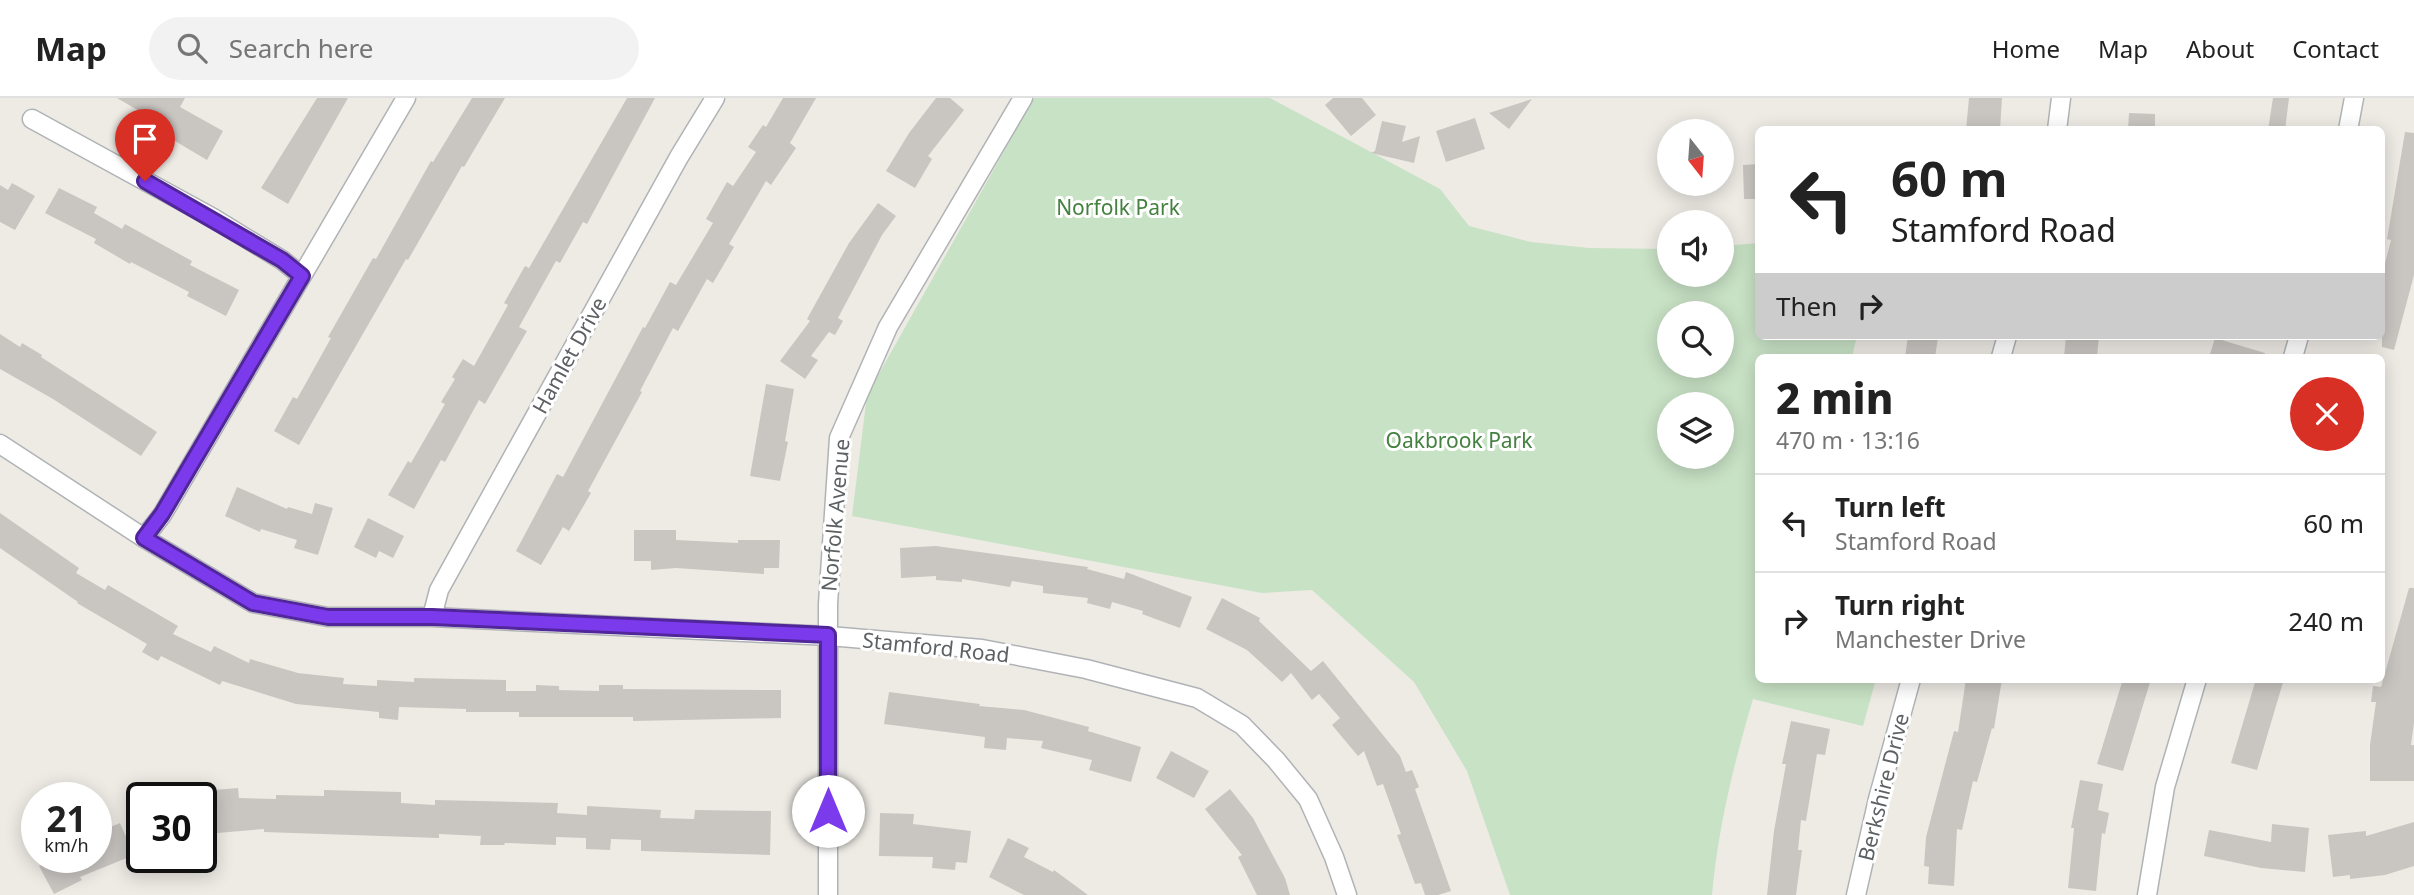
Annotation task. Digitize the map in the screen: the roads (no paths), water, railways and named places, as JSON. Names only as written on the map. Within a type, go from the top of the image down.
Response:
[{"type":"street","points":[[144,538],[162,514],[406,98]]},
{"type":"street","name":"Hamlet Drive","points":[[432,617],[439,590],[679,157],[715,98]]},
{"type":"street","name":"Norfolk Avenue","points":[[828,895],[828,604],[838,438],[888,327],[1023,98]]},
{"type":"street","points":[[2058,126],[2062,98]]},
{"type":"street","points":[[2349,126],[2354,98]]},
{"type":"street","points":[[32,119],[213,218],[282,260],[302,276]]},
{"type":"street","name":"Stamford Road","points":[[0,444],[144,538],[253,603],[328,617],[432,617],[828,635],[982,649],[1086,669],[1197,698],[1242,725],[1308,799],[1334,857],[1347,895]]},
{"type":"street","name":"Berkshire Drive","points":[[1856,895],[1878,799],[1910,683]]},
{"type":"street","points":[[2147,895],[2165,787],[2196,683]]},
{"type":"park label","name":"Norfolk Park","points":[[1118,207]]},
{"type":"park label","name":"Oakbrook Park","points":[[1459,440]]}]
